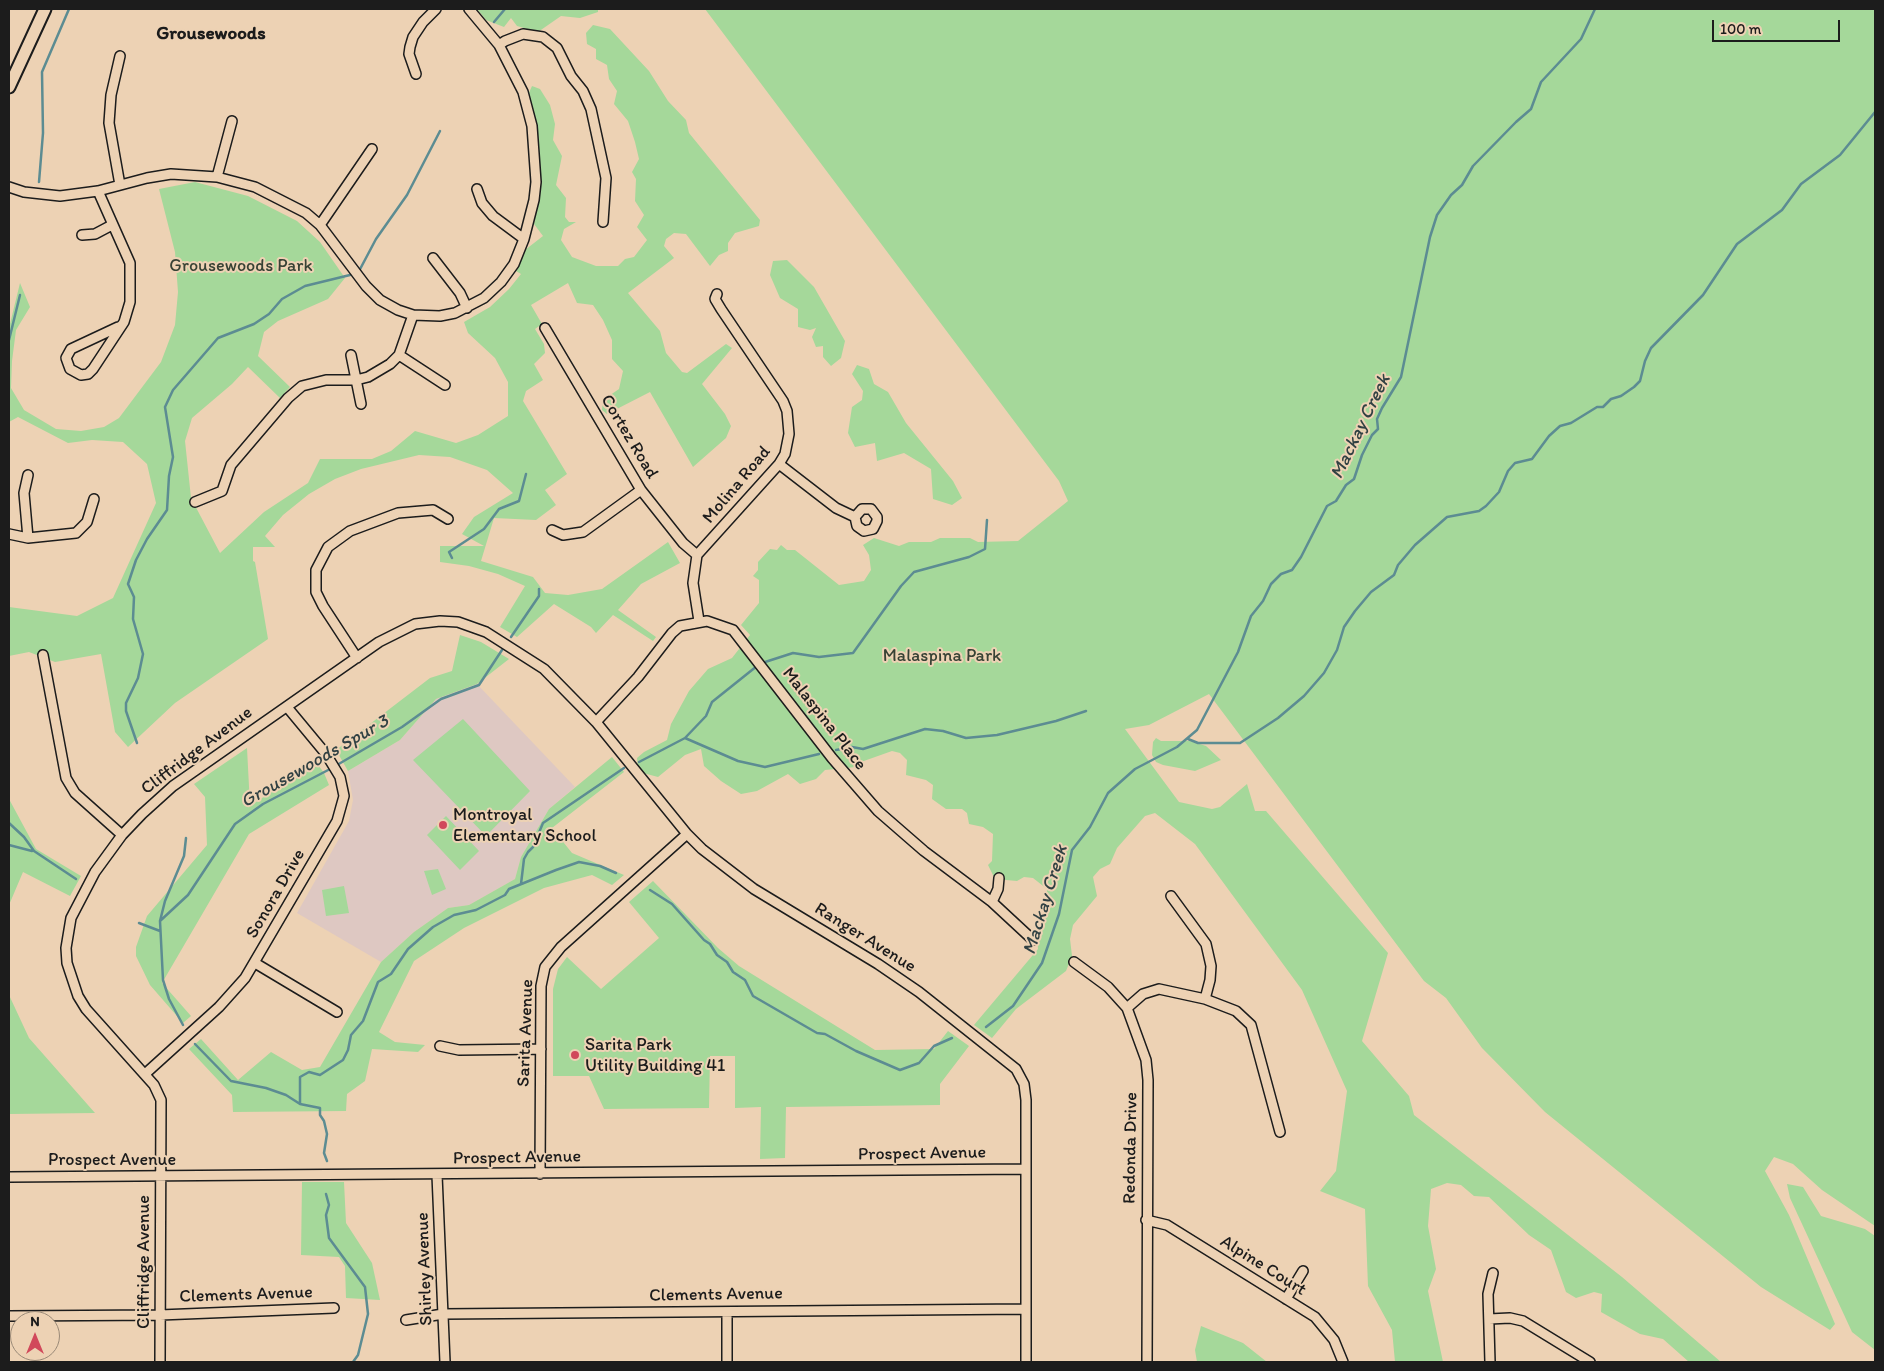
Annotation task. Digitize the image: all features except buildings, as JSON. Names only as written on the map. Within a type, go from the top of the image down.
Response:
[{"type":"street","points":[[9,87],[46,9]]},
{"type":"street","points":[[416,74],[409,54],[413,37],[436,9]]},
{"type":"street","points":[[9,187],[24,192],[60,196],[98,191],[171,174],[216,177],[256,187],[306,213],[320,225],[366,286],[380,300],[412,315],[440,316],[467,308],[484,298],[501,282],[514,264],[524,239],[534,200],[535,148],[523,92],[499,45],[469,9]]},
{"type":"street","points":[[499,45],[505,40],[523,34],[543,37],[558,48],[571,76],[583,91],[590,109],[606,178],[603,222]]},
{"type":"street","points":[[120,56],[111,95],[109,123],[120,185]]},
{"type":"street","points":[[216,177],[232,121]]},
{"type":"street","points":[[320,225],[372,149]]},
{"type":"street","points":[[477,189],[482,203],[493,216],[524,239]]},
{"type":"street","points":[[98,191],[130,263],[132,290],[127,316],[88,374],[81,376],[70,369],[66,358],[70,349],[118,327]]},
{"type":"street","points":[[82,236],[95,234],[112,225]]},
{"type":"street","points":[[433,258],[460,293],[467,308]]},
{"type":"street","name":"Molina Road","points":[[697,555],[778,464],[788,444],[787,411],[779,393],[718,304],[715,299],[717,294]]},
{"type":"street","points":[[195,502],[222,491],[231,465],[290,395],[302,386],[326,380],[356,380],[378,372],[399,355],[412,315]]},
{"type":"street","name":"Cortez Road","points":[[545,328],[642,490],[683,543],[697,555]]},
{"type":"street","points":[[351,355],[360,404]]},
{"type":"street","points":[[399,355],[445,385]]},
{"type":"street","points":[[778,464],[827,501],[855,516]]},
{"type":"street","points":[[28,474],[24,493],[28,538]]},
{"type":"street","points":[[552,530],[563,535],[583,532],[642,490]]},
{"type":"street","points":[[9,534],[28,538],[76,533],[87,522],[94,500]]},
{"type":"street","points":[[357,658],[316,592],[316,570],[328,547],[350,531],[398,513],[434,510],[448,519]]},
{"type":"street","points":[[596,722],[638,677],[672,633],[680,626],[699,621],[693,583],[697,555]]},
{"type":"street","name":"Cliffridge Avenue","points":[[160,1362],[161,1100],[157,1090],[145,1074],[86,1009],[73,985],[66,964],[66,948],[71,918],[95,872],[122,835],[142,814],[173,786],[357,658],[395,632],[415,624],[440,620],[458,622],[486,632]]},
{"type":"street","name":"Malaspina Place","points":[[699,621],[721,624],[733,630],[832,758],[878,811],[924,851],[992,902],[1033,940]]},
{"type":"street","name":"Ranger Avenue","points":[[486,632],[544,669],[596,722],[687,834],[735,875],[878,964],[919,992],[1011,1064],[1021,1076],[1026,1092],[1026,1362]]},
{"type":"street","points":[[42,655],[66,778],[75,793],[122,835]]},
{"type":"street","name":"Sonora Drive","points":[[145,1074],[234,992],[255,963],[333,828],[344,796],[342,785],[333,764],[287,707]]},
{"type":"street","name":"Sarita Avenue","points":[[540,1174],[541,986],[549,960],[561,947],[687,834]]},
{"type":"street","points":[[992,902],[998,889],[1000,878]]},
{"type":"street","points":[[1171,896],[1206,944],[1211,966],[1210,980],[1205,999]]},
{"type":"street","name":"Redonda Drive","points":[[1074,962],[1108,987],[1126,1008],[1142,1044],[1148,1080],[1146,1362]]},
{"type":"street","points":[[255,963],[337,1012]]},
{"type":"street","points":[[1126,1008],[1143,994],[1159,989],[1205,999],[1236,1011],[1251,1025],[1280,1132]]},
{"type":"street","points":[[440,1046],[459,1050],[541,1049]]},
{"type":"street","name":"Prospect Avenue","points":[[9,1177],[1026,1169]]},
{"type":"street","name":"Shirley Avenue","points":[[437,1175],[445,1362]]},
{"type":"street","name":"Alpine Court","points":[[1146,1220],[1167,1225],[1315,1317],[1329,1331],[1340,1350],[1343,1362]]},
{"type":"street","points":[[1286,1299],[1303,1271]]},
{"type":"street","points":[[1490,1362],[1488,1286],[1493,1273]]},
{"type":"street","name":"Clements Avenue","points":[[9,1316],[160,1315],[334,1308]]},
{"type":"street","name":"Clements Avenue","points":[[406,1320],[443,1314],[1026,1309]]},
{"type":"street","points":[[727,1312],[728,1362]]},
{"type":"street","points":[[1489,1319],[1510,1318],[1523,1320],[1590,1362]]},
{"type":"shaded area","name":"Montroyal Elementary School","points":[[477,684],[575,787],[549,809],[521,857],[515,879],[469,905],[448,908],[414,932],[381,962],[297,913],[349,821],[353,800],[348,771],[400,740],[436,699]]},
{"type":"green space","points":[[477,9],[598,9],[598,12],[580,18],[561,16],[538,32],[517,26],[511,18],[504,27],[486,20]]},
{"type":"green space","name":"Malaspina Park","points":[[705,9],[1875,9],[1875,1226],[1822,1190],[1793,1164],[1774,1157],[1765,1171],[1789,1215],[1835,1324],[1830,1330],[1761,1287],[1545,1112],[1482,1048],[1446,998],[1424,981],[1209,694],[1149,725],[1125,729],[1179,802],[1212,809],[1220,807],[1247,784],[1255,811],[1266,811],[1388,953],[1362,1041],[1409,1096],[1414,1115],[1622,1277],[1721,1362],[1689,1362],[1663,1339],[1640,1334],[1601,1312],[1602,1294],[1594,1292],[1576,1298],[1566,1292],[1551,1250],[1529,1235],[1489,1197],[1474,1196],[1461,1185],[1447,1183],[1431,1189],[1428,1226],[1436,1269],[1428,1291],[1443,1362],[1395,1362],[1392,1330],[1368,1286],[1365,1209],[1320,1191],[1336,1171],[1347,1091],[1302,990],[1195,844],[1155,813],[1145,816],[1117,848],[1110,864],[1100,869],[1093,877],[1097,896],[1073,925],[1070,939],[1072,956],[1066,971],[1016,1009],[992,1038],[974,1025],[1038,949],[1037,934],[1045,920],[1047,889],[1033,878],[1024,877],[1017,881],[995,879],[988,865],[992,861],[993,834],[983,827],[969,824],[967,813],[962,809],[946,809],[932,799],[933,785],[926,780],[906,775],[907,760],[900,753],[892,751],[861,762],[856,767],[825,770],[816,779],[800,784],[788,774],[757,791],[741,794],[721,781],[704,766],[701,749],[685,755],[658,777],[643,773],[638,768],[637,758],[644,752],[667,740],[671,724],[689,691],[708,669],[732,658],[750,635],[741,625],[759,603],[759,580],[753,576],[758,570],[758,562],[770,549],[777,550],[781,545],[787,550],[795,550],[839,585],[864,581],[871,570],[869,555],[863,545],[874,538],[899,546],[909,542],[931,542],[940,538],[970,538],[978,542],[1018,541],[1068,501],[1059,481]]},
{"type":"green space","name":"Grousewoods Park","points":[[593,25],[610,29],[649,71],[668,101],[686,120],[689,133],[760,220],[759,226],[735,233],[728,243],[728,251],[719,255],[710,266],[686,234],[674,233],[666,239],[664,246],[674,258],[628,293],[660,331],[666,353],[682,372],[687,373],[726,344],[732,348],[702,384],[725,414],[731,426],[726,438],[693,467],[650,392],[607,414],[602,410],[603,400],[619,389],[623,371],[612,359],[612,340],[603,320],[593,305],[577,303],[568,283],[531,305],[542,324],[535,329],[544,344],[545,353],[534,364],[543,380],[526,391],[523,401],[567,474],[545,490],[556,505],[536,520],[494,518],[481,561],[533,577],[545,593],[568,595],[602,589],[668,542],[680,563],[641,584],[618,610],[656,637],[653,641],[613,615],[596,633],[591,627],[554,604],[517,637],[500,627],[525,586],[498,574],[469,566],[440,562],[440,546],[484,546],[462,534],[474,517],[513,493],[487,470],[450,457],[419,455],[361,469],[335,479],[309,494],[283,515],[265,536],[275,547],[253,547],[253,561],[255,562],[268,639],[175,703],[128,747],[115,732],[101,654],[55,662],[29,652],[9,656],[9,607],[77,616],[113,598],[156,503],[147,464],[123,442],[92,440],[68,443],[18,417],[9,422],[9,328],[20,283],[30,307],[16,330],[11,388],[24,410],[56,429],[81,431],[104,427],[119,418],[161,362],[175,325],[178,292],[175,252],[159,189],[195,182],[248,196],[297,221],[320,242],[345,278],[328,299],[278,321],[264,332],[258,356],[290,387],[280,398],[248,367],[232,384],[192,418],[185,441],[191,498],[220,553],[264,512],[308,483],[320,459],[372,459],[391,451],[415,431],[456,443],[478,435],[508,416],[508,382],[495,358],[468,333],[464,322],[490,307],[509,289],[521,274],[516,271],[525,250],[543,236],[534,224],[540,179],[537,131],[528,95],[532,86],[540,89],[550,105],[555,124],[553,140],[562,156],[556,185],[566,198],[565,217],[569,222],[576,222],[564,229],[561,240],[572,257],[596,266],[618,266],[625,259],[634,257],[647,240],[637,227],[644,215],[635,201],[636,179],[632,172],[639,159],[635,142],[628,121],[614,104],[617,91],[609,79],[607,65],[596,59],[596,49],[587,44],[586,33]]},
{"type":"green space","points":[[787,260],[814,287],[845,341],[841,358],[831,366],[823,357],[823,346],[816,347],[812,337],[816,328],[810,330],[798,327],[798,309],[780,298],[770,275],[773,261]]},
{"type":"green space","points":[[857,365],[869,369],[874,384],[888,392],[906,423],[953,481],[962,498],[952,505],[933,499],[931,469],[904,453],[877,461],[875,443],[855,447],[848,433],[852,407],[862,400],[863,391],[852,374]]},
{"type":"green space","points":[[460,635],[481,642],[509,659],[477,684],[436,699],[400,740],[348,771],[336,750],[430,678],[452,671]]},
{"type":"green space","points":[[463,719],[530,791],[486,836],[413,760]]},
{"type":"green space","points":[[1156,738],[1161,741],[1190,741],[1206,746],[1221,760],[1195,771],[1163,765],[1156,762],[1152,755],[1153,742]]},
{"type":"green space","points":[[247,748],[250,806],[316,762],[324,773],[329,785],[249,834],[162,983],[191,1016],[183,1023],[150,985],[136,956],[136,947],[147,916],[207,845],[205,797],[194,784]]},
{"type":"green space","points":[[612,757],[624,772],[552,828],[572,853],[624,875],[612,885],[592,875],[544,888],[464,928],[414,961],[379,1032],[395,1042],[425,1045],[418,1052],[372,1049],[365,1081],[347,1094],[346,1111],[233,1112],[232,1095],[189,1049],[201,1039],[238,1080],[271,1052],[302,1070],[320,1067],[381,962],[414,932],[448,908],[469,905],[515,879],[521,857],[549,809]]},
{"type":"green space","points":[[9,799],[36,849],[81,876],[70,896],[23,872],[9,905]]},
{"type":"green space","points":[[446,816],[479,851],[460,870],[427,835]]},
{"type":"green space","points":[[438,869],[446,889],[432,895],[424,871]]},
{"type":"green space","points":[[653,881],[718,948],[739,966],[875,1050],[934,1049],[948,1031],[969,1046],[940,1084],[940,1105],[786,1107],[785,1158],[760,1159],[761,1107],[735,1108],[735,1056],[710,1056],[709,1108],[604,1109],[589,1076],[553,1076],[553,989],[558,969],[567,957],[601,989],[659,938],[629,902]]},
{"type":"green space","points":[[344,886],[349,913],[326,916],[322,890]]},
{"type":"green space","points":[[9,995],[29,1038],[95,1113],[9,1114]]},
{"type":"green space","points":[[302,1182],[344,1182],[346,1223],[372,1263],[380,1300],[346,1298],[345,1266],[339,1257],[301,1255]]},
{"type":"green space","points":[[1787,1184],[1803,1187],[1821,1216],[1865,1229],[1875,1236],[1875,1350],[1852,1332],[1790,1198]]},
{"type":"green space","points":[[1201,1326],[1243,1343],[1267,1362],[1197,1362],[1195,1350]]},
{"type":"waterway","name":"Mackay Creek","points":[[39,182],[43,133],[42,72],[69,9]]},
{"type":"waterway","points":[[494,22],[505,9]]},
{"type":"waterway","name":"Mackay Creek","points":[[986,1027],[1013,1006],[1042,963],[1059,914],[1072,850],[1090,827],[1108,793],[1135,769],[1177,747],[1197,730],[1238,652],[1251,616],[1263,601],[1271,584],[1281,574],[1292,570],[1301,557],[1327,506],[1336,501],[1346,485],[1354,479],[1362,455],[1372,435],[1378,429],[1377,419],[1382,408],[1401,377],[1430,237],[1437,215],[1451,195],[1462,185],[1473,166],[1531,109],[1541,82],[1581,39],[1595,9]]},
{"type":"waterway","points":[[1188,739],[1198,743],[1240,743],[1278,718],[1304,696],[1324,673],[1337,650],[1344,627],[1355,611],[1371,592],[1394,575],[1398,565],[1415,545],[1447,517],[1479,511],[1486,506],[1499,492],[1508,471],[1515,463],[1532,459],[1549,436],[1560,426],[1571,423],[1597,407],[1603,407],[1611,399],[1621,396],[1634,387],[1640,381],[1645,361],[1651,348],[1703,295],[1737,244],[1782,210],[1801,184],[1840,155],[1875,112]]},
{"type":"waterway","points":[[358,273],[376,239],[407,195],[440,131]]},
{"type":"waterway","points":[[137,743],[126,711],[126,703],[138,678],[143,654],[133,619],[134,597],[128,584],[136,560],[147,539],[167,510],[169,476],[173,457],[165,407],[173,390],[218,338],[254,324],[269,314],[282,299],[305,286],[350,275]]},
{"type":"waterway","points":[[9,340],[20,295]]},
{"type":"waterway","points":[[452,558],[449,552],[484,529],[499,509],[519,501],[526,474]]},
{"type":"waterway","points":[[762,663],[793,653],[819,657],[853,653],[901,586],[914,572],[969,557],[985,549],[987,520]]},
{"type":"waterway","points":[[511,637],[539,596],[539,589]]},
{"type":"waterway","name":"Grousewoods Spur 3","points":[[337,765],[402,727],[441,699],[479,685],[502,650]]},
{"type":"waterway","points":[[639,762],[685,738],[706,716],[712,702],[757,666]]},
{"type":"waterway","points":[[836,750],[852,747],[863,749],[925,729],[943,731],[966,738],[997,735],[1056,721],[1086,711]]},
{"type":"waterway","points":[[685,738],[738,761],[765,767],[819,754]]},
{"type":"waterway","name":"Grousewoods Spur 3","points":[[160,921],[188,895],[235,824],[263,804],[332,768]]},
{"type":"waterway","points":[[521,884],[524,859],[533,847],[543,823],[624,768]]},
{"type":"waterway","points":[[9,823],[24,837],[34,851],[76,879]]},
{"type":"waterway","points":[[183,1025],[169,999],[163,980],[160,921],[165,901],[184,856],[186,838]]},
{"type":"waterway","points":[[9,845],[32,851]]},
{"type":"waterway","name":"Mackay Creek","points":[[327,1161],[324,1153],[327,1134],[324,1121],[320,1115],[320,1108],[300,1104],[300,1077],[309,1072],[320,1075],[343,1060],[348,1050],[351,1035],[363,1021],[378,982],[391,974],[408,949],[433,927],[454,915],[476,910],[505,895],[509,889],[556,870],[579,862],[600,866],[616,873]]},
{"type":"waterway","name":"Mackay Creek","points":[[650,890],[672,904],[704,940],[710,944],[717,955],[727,962],[733,972],[745,980],[753,996],[817,1033],[825,1034],[856,1051],[900,1070],[919,1063],[934,1046],[952,1038]]},
{"type":"waterway","points":[[139,923],[160,931]]},
{"type":"waterway","points":[[195,1044],[231,1081],[266,1088],[286,1095],[300,1104]]},
{"type":"waterway","name":"Mackay Creek","points":[[326,1194],[329,1205],[326,1215],[329,1238],[365,1287],[368,1314],[358,1355],[353,1362]]},
{"type":"place","name":"Montroyal Elementary School","points":[[443,825]]},
{"type":"place","name":"Sarita Park Utility Building 41","points":[[575,1055]]},
{"type":"district","name":"Grousewoods","points":[[211,34]]}]
